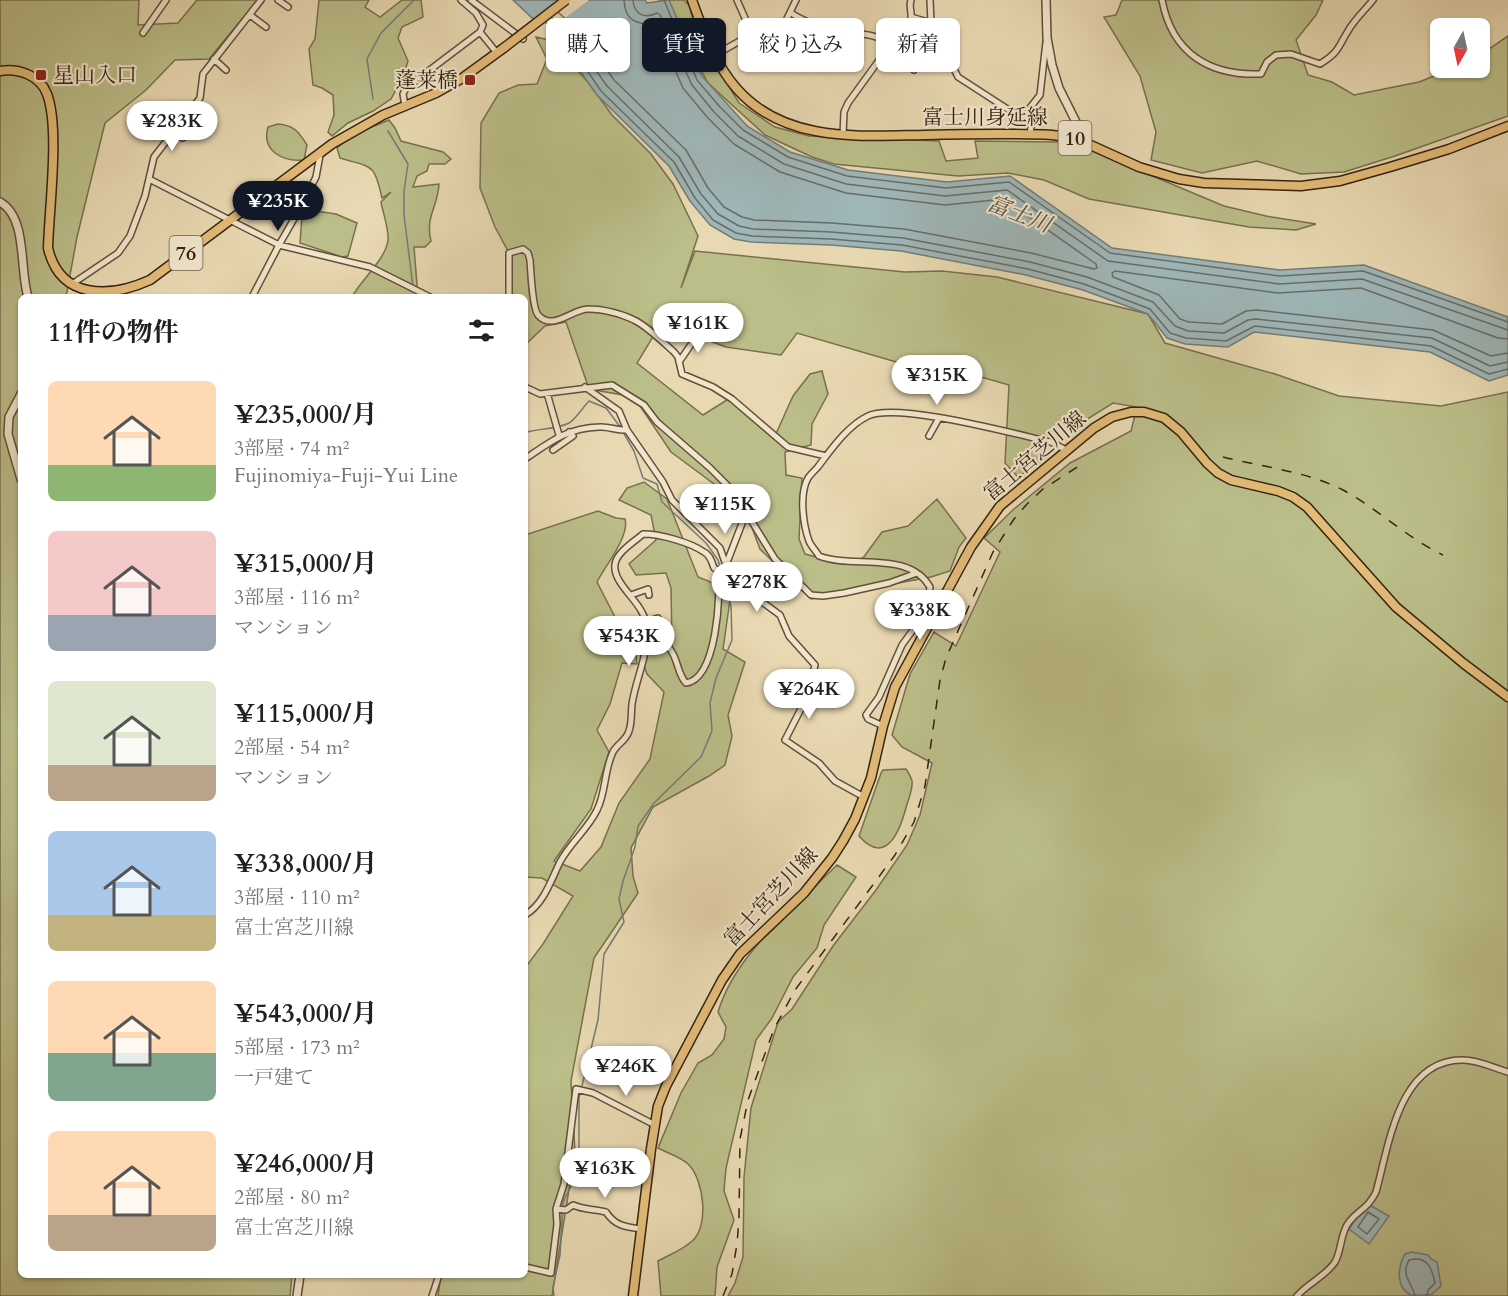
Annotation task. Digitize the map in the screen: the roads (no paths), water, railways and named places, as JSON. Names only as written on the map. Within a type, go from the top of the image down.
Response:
[{"type":"main road","name":"76","points":[[72,284],[112,294],[150,280],[320,153],[358,128],[436,93],[461,79],[566,0]]},
{"type":"main road","name":"富士川身延線","points":[[692,0],[700,18]]},
{"type":"main road","points":[[0,71],[14,70],[27,74],[41,84],[47,94],[52,126],[48,248],[52,264],[62,278],[72,284]]},
{"type":"main road","name":"富士川身延線","points":[[724,72],[751,103],[767,114],[800,128],[843,135],[1030,134],[1074,138],[1139,167],[1179,179],[1204,183],[1301,186],[1340,181],[1449,149],[1508,126]]},
{"type":"main road","name":"富士宮芝川線","points":[[633,1296],[658,1106],[666,1086],[722,980],[745,948],[804,893],[843,841],[864,797],[895,687],[978,535],[1000,506],[1094,428],[1112,417],[1131,412],[1144,412],[1164,418],[1181,432],[1206,463],[1218,473],[1231,480],[1278,491],[1293,497],[1307,507],[1396,607],[1508,697]]},
{"type":"street","points":[[143,33],[166,0]]},
{"type":"street","points":[[72,284],[118,253],[130,236],[154,157],[200,98],[203,74],[261,0]]},
{"type":"street","points":[[278,0],[288,7]]},
{"type":"street","points":[[405,106],[403,94],[406,88],[480,32],[483,25],[480,19],[461,0]]},
{"type":"street","points":[[471,0],[523,39]]},
{"type":"street","points":[[737,0],[745,18]]},
{"type":"street","points":[[788,18],[796,0]]},
{"type":"street","points":[[911,0],[911,17],[914,18]]},
{"type":"street","points":[[930,0],[931,18]]},
{"type":"street","points":[[1028,117],[1029,109],[1040,95],[1047,38],[1046,0]]},
{"type":"street","points":[[1162,0],[1174,35],[1186,51],[1206,64],[1219,69],[1246,74],[1261,74],[1267,62],[1276,55],[1291,54],[1320,64],[1335,54],[1348,30],[1373,0]]},
{"type":"street","points":[[791,13],[802,21],[839,31],[876,37]]},
{"type":"street","points":[[250,15],[266,27]]},
{"type":"street","points":[[480,32],[497,53]]},
{"type":"street","points":[[1047,38],[1059,88],[1076,122],[1074,138]]},
{"type":"street","points":[[214,60],[226,70]]},
{"type":"street","points":[[843,135],[844,112],[848,103],[876,64]]},
{"type":"street","points":[[956,72],[958,77],[1009,110],[1032,120],[1030,134]]},
{"type":"street","points":[[195,75],[203,74]]},
{"type":"street","points":[[169,105],[177,108],[186,117]]},
{"type":"street","points":[[171,134],[183,138]]},
{"type":"street","points":[[254,294],[316,177],[320,153]]},
{"type":"street","points":[[149,179],[279,245],[370,267],[422,294]]},
{"type":"street","points":[[0,202],[6,205],[15,218],[28,294]]},
{"type":"street","points":[[509,294],[509,253],[523,249],[530,260],[536,309],[542,318],[549,321],[558,320],[587,308],[635,320],[674,352],[682,374],[713,387],[732,399],[788,447],[826,456]]},
{"type":"street","points":[[679,362],[699,333]]},
{"type":"street","points":[[528,389],[533,392],[547,393],[612,385],[644,405],[657,422],[733,491],[775,559],[812,595],[844,593],[889,583],[918,572]]},
{"type":"street","points":[[585,387],[619,411],[623,430],[663,482],[672,500],[720,548],[733,585],[740,592],[765,604],[780,615],[789,636],[815,665],[807,697],[785,740],[819,763],[835,781],[864,797]]},
{"type":"street","points":[[547,393],[558,433]]},
{"type":"street","points":[[18,400],[9,417],[8,434],[18,469]]},
{"type":"street","points":[[883,726],[868,719],[866,715],[879,697],[902,645],[926,612],[930,588],[925,578],[918,572],[884,563],[834,560],[819,556],[810,542],[806,526],[804,504],[808,479],[848,432],[869,416],[884,411],[939,418],[1051,442],[1066,450]]},
{"type":"street","points":[[929,436],[939,418]]},
{"type":"street","points":[[553,450],[571,434],[598,427],[623,430]]},
{"type":"street","points":[[528,457],[558,433],[580,435]]},
{"type":"street","points":[[718,570],[725,566],[746,513]]},
{"type":"street","points":[[528,913],[536,906],[570,846],[592,821],[599,807],[613,752],[626,740],[630,730],[632,702],[645,645],[646,622],[636,600],[615,573],[617,557],[643,534],[666,536],[706,552],[714,568],[718,570],[720,584],[715,633],[700,675],[693,682],[686,683],[682,679],[665,645],[645,645],[633,644],[607,634]]},
{"type":"street","points":[[631,595],[648,590],[649,595]]},
{"type":"street","points":[[646,622],[658,618]]},
{"type":"street","points":[[1297,1296],[1304,1287],[1335,1261],[1348,1222],[1371,1202],[1376,1192],[1401,1104],[1421,1075],[1439,1065],[1463,1060],[1481,1062],[1508,1072]]},
{"type":"street","points":[[528,1269],[551,1273],[576,1089],[636,1113],[655,1125]]},
{"type":"street","points":[[560,1210],[573,1205],[582,1209],[600,1210],[606,1212],[617,1224],[641,1228]]},
{"type":"street","points":[[297,1296],[300,1278]]},
{"type":"street","points":[[432,1296],[439,1278]]},
{"type":"water","name":"富士川","points":[[513,0],[645,0],[647,3],[669,0],[677,18],[642,18],[642,72],[700,72],[747,126],[790,152],[848,170],[947,182],[1010,176],[1112,248],[1280,270],[1364,265],[1508,317],[1508,375],[1489,381],[1430,352],[1254,332],[1228,347],[1185,344],[1167,338],[1148,314],[1083,290],[1026,275],[901,251],[734,239],[710,225],[690,201],[669,166],[597,95],[581,72],[630,72],[630,18],[546,18],[546,31]]},
{"type":"water","points":[[1366,1203],[1389,1216],[1369,1244],[1349,1229]]},
{"type":"water","points":[[1412,1252],[1428,1255],[1437,1262],[1441,1286],[1431,1295],[1411,1295],[1402,1287],[1399,1276],[1401,1264],[1405,1254]]},
{"type":"waterway","points":[[373,99],[367,59],[381,33],[414,0]]},
{"type":"waterway","points":[[388,131],[408,164],[404,191],[404,215],[413,287]]},
{"type":"waterway","points":[[528,432],[569,423],[589,401],[606,408],[621,428]]},
{"type":"waterway","points":[[554,1296],[553,1287],[560,1255],[563,1202],[573,1182],[579,1146],[579,1098],[598,1020],[604,954],[624,922],[619,899],[623,881],[635,847],[638,826],[654,803],[701,757],[712,731],[710,703],[716,678],[732,640],[731,606],[718,560],[706,543],[662,502],[657,484],[643,478],[634,451],[623,432]]},
{"type":"railway","points":[[1223,457],[1314,478],[1343,490],[1443,555]]},
{"type":"railway","points":[[723,1296],[732,1274],[737,1244],[740,1139],[748,1100],[774,1029],[795,990],[895,855],[914,822],[925,786],[940,680],[946,658],[993,552],[1014,519],[1027,504],[1043,489],[1082,464]]},
{"type":"place","name":"星山入口","points":[[41,75]]},
{"type":"place","name":"蓬莱橋","points":[[470,80]]}]
